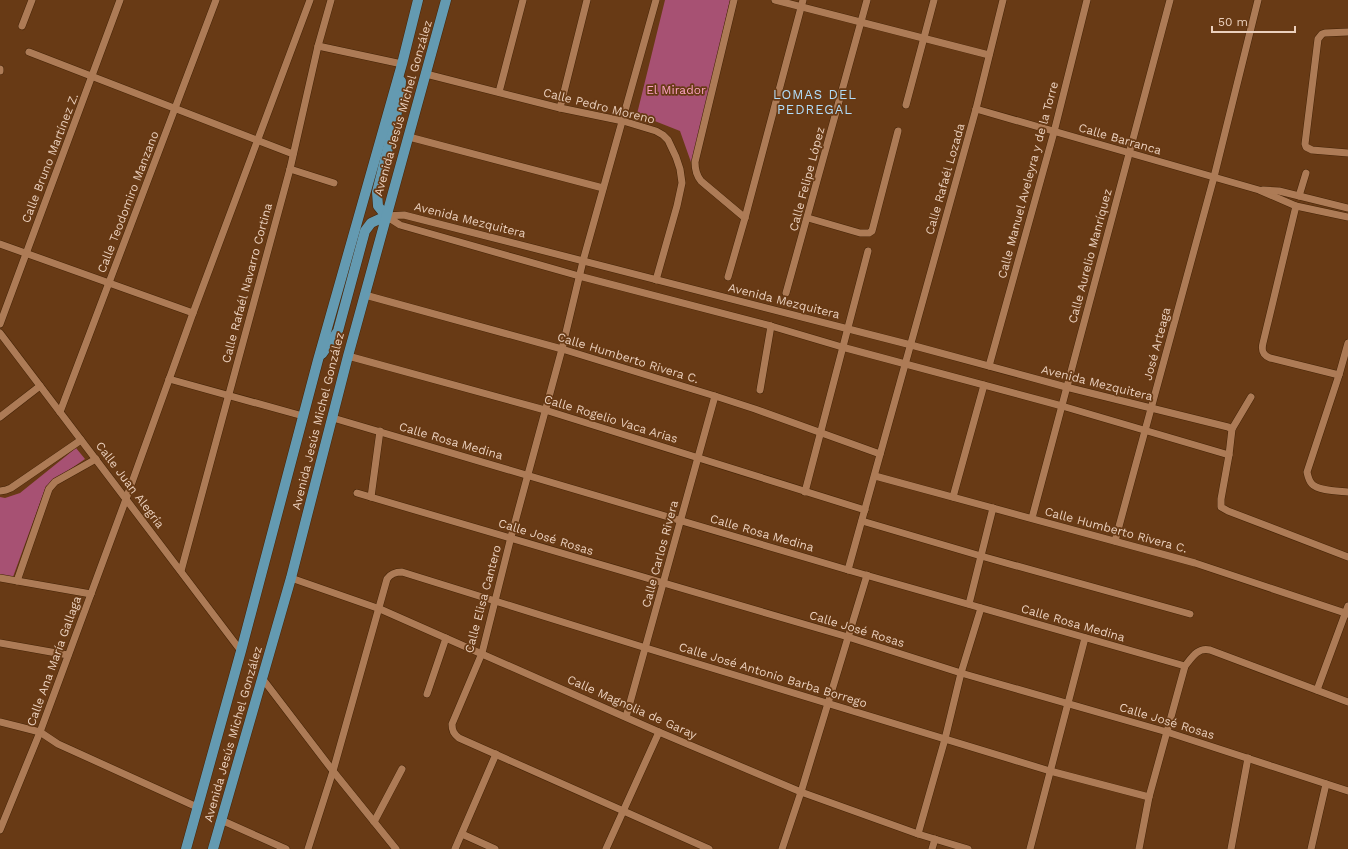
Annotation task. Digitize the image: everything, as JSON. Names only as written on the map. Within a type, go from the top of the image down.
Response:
[{"type":"main road","name":"Avenida Jesús Michel González","points":[[186,849],[241,651],[318,360],[402,64],[418,0]]},
{"type":"main road","name":"Avenida Jesús Michel González","points":[[214,849],[291,578],[348,356],[446,0]]},
{"type":"main road","points":[[318,360],[338,331],[365,231],[371,223],[386,216],[378,206],[377,192],[400,100],[402,64]]},
{"type":"street","points":[[22,26],[32,0]]},
{"type":"street","name":"Calle Bruno Martínez Z.","points":[[0,324],[120,0]]},
{"type":"street","name":"Calle Teodomiro Manzano","points":[[60,412],[216,0]]},
{"type":"street","points":[[126,499],[193,313],[310,0]]},
{"type":"street","name":"Calle Rafaél Navarro Cortina","points":[[181,571],[290,169],[318,46],[331,0]]},
{"type":"street","points":[[499,92],[523,0]]},
{"type":"street","points":[[560,108],[587,0]]},
{"type":"street","name":"Calle Elisa Cantero","points":[[496,754],[459,738],[453,732],[452,724],[482,653],[494,601],[562,349],[583,260],[656,0]]},
{"type":"street","points":[[734,0],[695,162],[695,168],[696,174],[701,181],[746,218]]},
{"type":"street","points":[[775,0],[802,3],[861,22],[989,55]]},
{"type":"street","name":"Calle Felipe López","points":[[786,293],[808,218],[867,0]]},
{"type":"street","points":[[906,105],[934,0]]},
{"type":"street","name":"Calle Rafaél Lozada","points":[[848,570],[976,109],[1003,0]]},
{"type":"street","name":"Calle Manuel Aveleyra y de la Torre","points":[[989,366],[1054,132],[1087,0]]},
{"type":"street","name":"Calle Aurelio Manríquez","points":[[1032,518],[1170,0]]},
{"type":"street","name":"José Arteaga","points":[[1115,541],[1214,177],[1258,0]]},
{"type":"street","points":[[728,278],[746,218],[802,3]]},
{"type":"street","points":[[1348,32],[1322,34],[1318,40],[1305,140],[1306,147],[1312,150],[1348,153]]},
{"type":"street","points":[[318,46],[402,64]]},
{"type":"street","points":[[29,52],[293,154]]},
{"type":"street","name":"Calle Pedro Moreno","points":[[426,74],[560,108],[623,121],[656,131],[663,135],[671,146],[680,169],[682,183],[656,280]]},
{"type":"street","name":"Calle Barranca","points":[[976,109],[1259,190],[1296,206],[1348,216]]},
{"type":"street","points":[[808,218],[860,233],[869,233],[872,231],[898,131]]},
{"type":"street","points":[[408,137],[603,188]]},
{"type":"street","points":[[290,169],[334,183]]},
{"type":"street","points":[[1299,196],[1306,173]]},
{"type":"street","name":"Calle Barranca","points":[[1259,190],[1279,191],[1348,208]]},
{"type":"street","points":[[1296,206],[1262,352],[1265,356],[1270,358],[1339,375]]},
{"type":"street","name":"Avenida Mezquitera","points":[[386,216],[404,215],[583,260],[1232,429]]},
{"type":"street","name":"Avenida Mezquitera","points":[[386,216],[400,225],[579,276],[771,326],[842,347],[1062,406],[1229,455]]},
{"type":"street","points":[[0,244],[193,313]]},
{"type":"street","points":[[805,492],[868,251]]},
{"type":"street","name":"Calle Humberto Rivera C.","points":[[365,295],[562,349],[715,396],[880,454]]},
{"type":"street","points":[[760,390],[771,326]]},
{"type":"street","name":"Calle Juan Alegría","points":[[0,333],[241,651]]},
{"type":"street","points":[[1348,343],[1339,375],[1307,468],[1309,481],[1315,487],[1348,492]]},
{"type":"street","name":"Calle Rogelio Vaca Arias","points":[[348,356],[546,410],[865,510]]},
{"type":"street","points":[[169,379],[303,416]]},
{"type":"street","points":[[953,497],[984,385]]},
{"type":"street","points":[[0,417],[40,386]]},
{"type":"street","name":"Calle Carlos Rivera","points":[[626,717],[715,396]]},
{"type":"street","points":[[1251,397],[1232,429],[1221,499],[1222,507],[1228,511],[1348,557]]},
{"type":"street","name":"Calle Rosa Medina","points":[[333,418],[848,570],[1185,666]]},
{"type":"street","points":[[371,497],[380,431]]},
{"type":"street","points":[[1,491],[11,488],[81,440]]},
{"type":"street","points":[[17,581],[49,489],[59,480],[96,458]]},
{"type":"street","name":"Calle Humberto Rivera C.","points":[[875,476],[1195,562],[1347,611]]},
{"type":"street","name":"Calle José Rosas","points":[[357,493],[511,537],[663,584],[848,637],[961,673],[1167,732],[1348,791]]},
{"type":"street","name":"Calle Ana María Gallaga","points":[[0,830],[40,732],[126,499]]},
{"type":"street","points":[[969,604],[993,508]]},
{"type":"street","points":[[862,521],[981,556],[1190,614]]},
{"type":"street","name":"Calle José Antonio Barba Borrego","points":[[380,609],[387,579],[393,573],[402,572],[1050,771],[1149,797]]},
{"type":"street","points":[[782,849],[829,703],[867,575]]},
{"type":"street","points":[[0,578],[91,594]]},
{"type":"street","name":"Calle Magnolia de Garay","points":[[291,578],[380,609],[659,732],[801,792],[918,834],[968,849]]},
{"type":"street","points":[[918,834],[980,608]]},
{"type":"street","points":[[308,849],[333,771],[380,609]]},
{"type":"street","points":[[1317,690],[1347,611]]},
{"type":"street","points":[[428,694],[446,638]]},
{"type":"street","points":[[1030,849],[1085,638]]},
{"type":"street","points":[[0,642],[68,655]]},
{"type":"street","points":[[1139,849],[1149,797],[1185,666],[1198,652],[1207,649],[1348,702]]},
{"type":"street","points":[[262,678],[333,771],[396,849]]},
{"type":"street","points":[[0,722],[40,732],[58,744],[197,807]]},
{"type":"street","points":[[606,849],[659,732]]},
{"type":"street","points":[[455,849],[496,754],[709,849]]},
{"type":"street","points":[[1230,849],[1248,758]]},
{"type":"street","points":[[374,822],[402,769]]},
{"type":"street","points":[[1311,849],[1326,784]]},
{"type":"street","points":[[221,820],[286,849]]},
{"type":"street","points":[[462,834],[495,849]]},
{"type":"street","points":[[932,849],[935,839]]},
{"type":"green space","name":"El Mirador","points":[[665,0],[730,0],[692,165],[680,131],[637,114]]},
{"type":"green space","points":[[76,448],[85,459],[46,486],[13,577],[0,575],[0,497],[5,498],[20,493]]},
{"type":"district","name":"LOMAS DEL PEDREGAL","points":[[815,102]]}]
